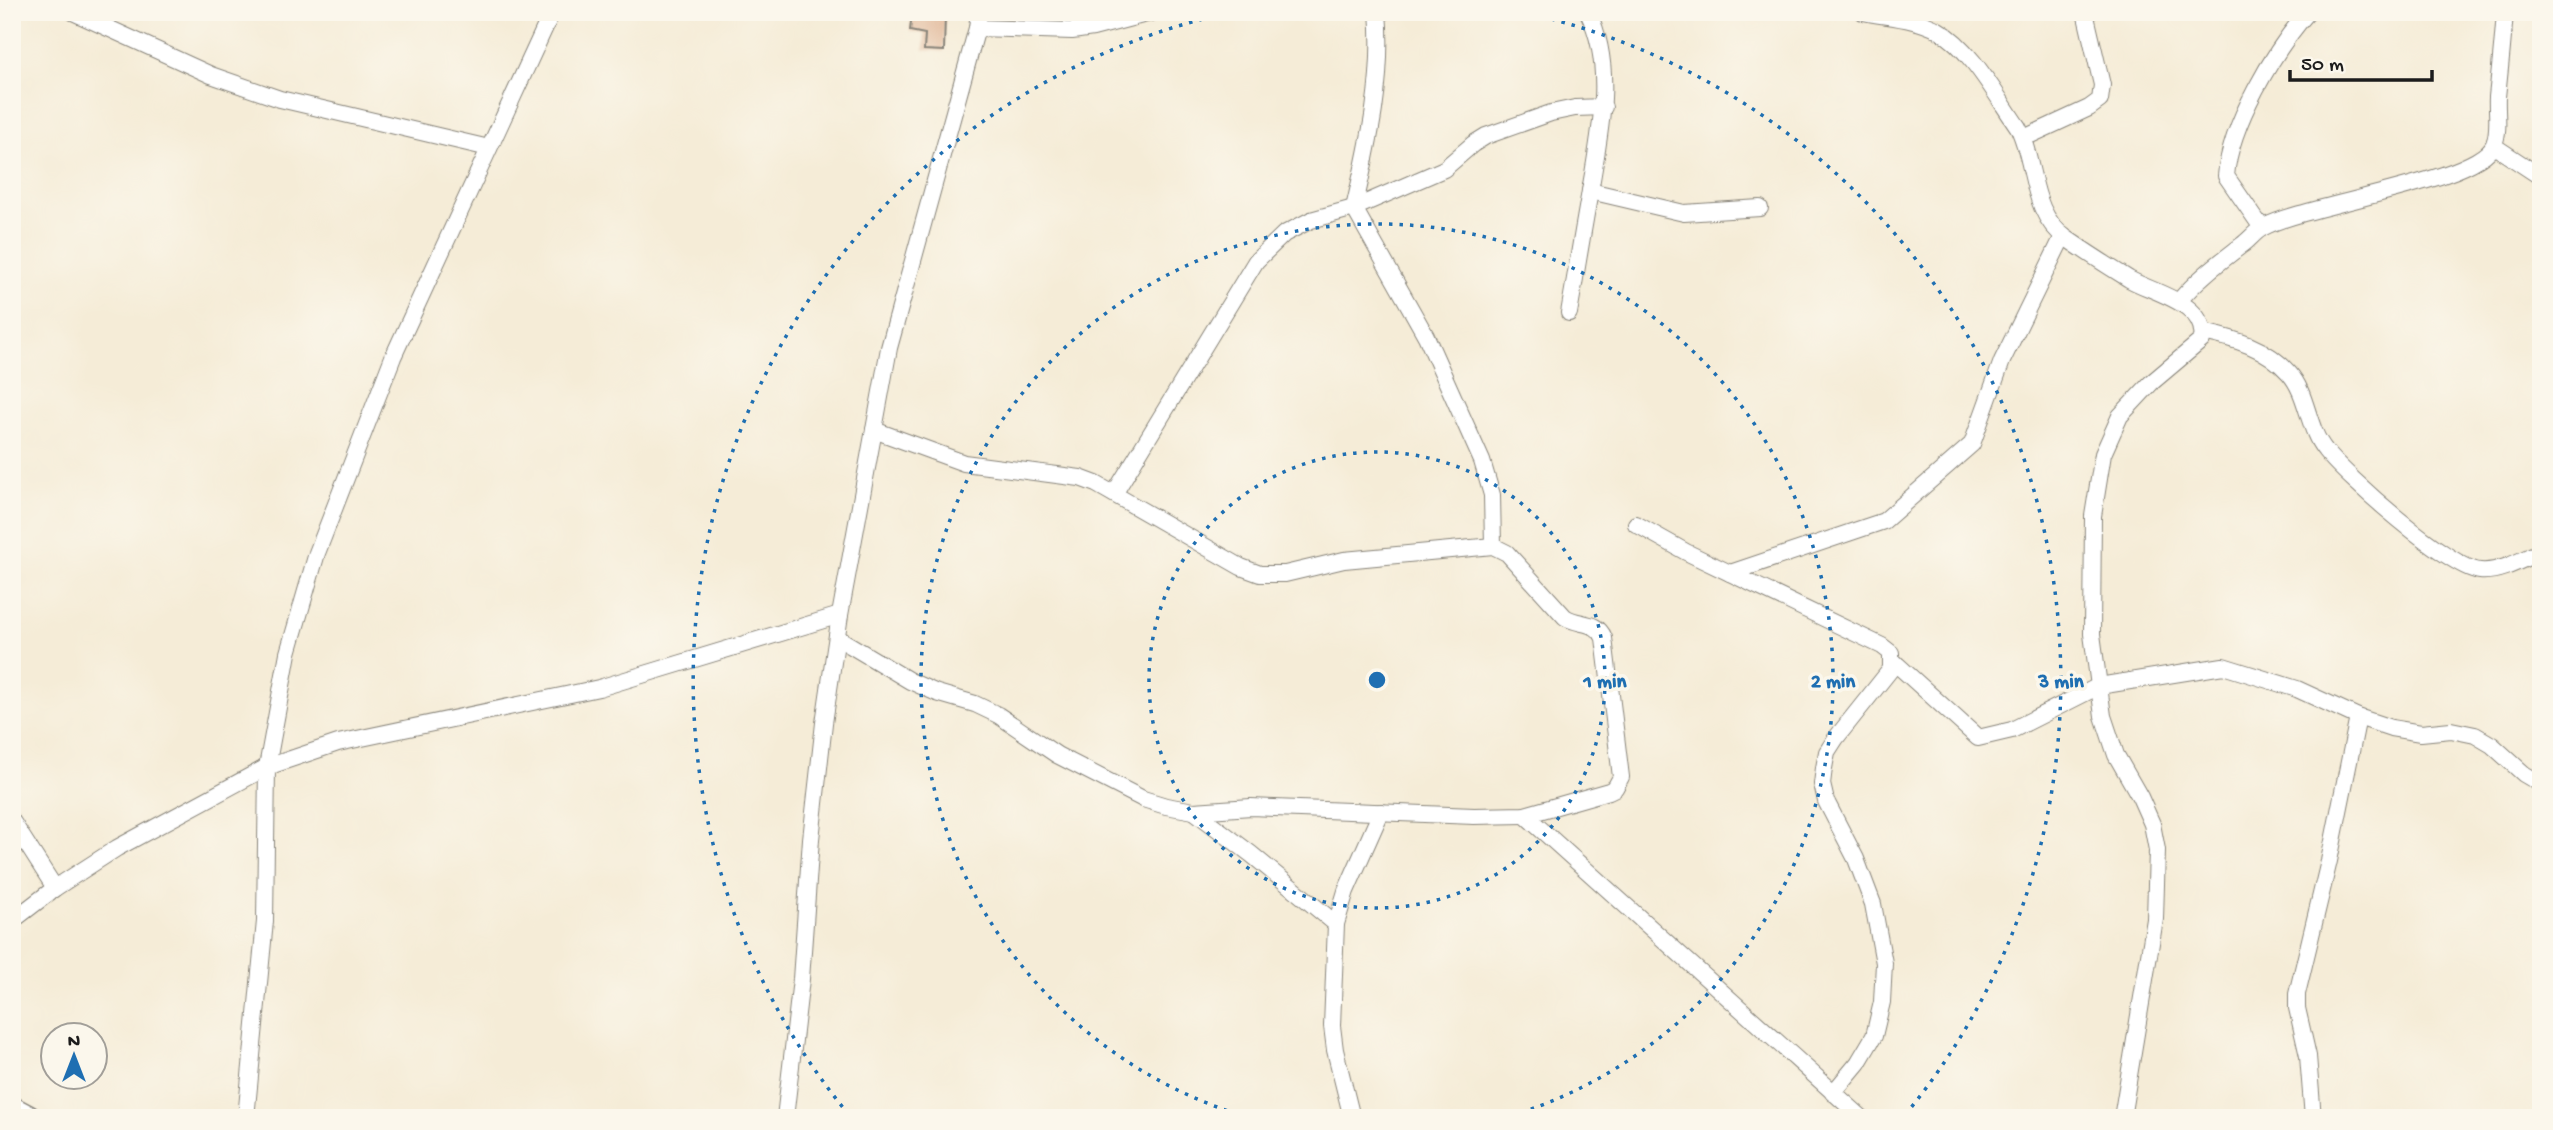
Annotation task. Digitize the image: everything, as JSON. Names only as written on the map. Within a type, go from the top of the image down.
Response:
[{"type":"highway","points":[[12,1110],[27,1118]]},
{"type":"street","points":[[73,12],[211,75],[281,99],[489,148]]},
{"type":"street","points":[[246,1118],[265,922],[267,767],[288,653],[317,553],[393,357],[552,12]]},
{"type":"street","points":[[785,1118],[801,979],[811,839],[840,615],[889,348],[978,20],[1072,31],[1154,12]]},
{"type":"street","points":[[1378,12],[1380,36],[1377,86],[1367,151],[1354,208],[1426,336],[1482,461],[1492,495],[1493,546]]},
{"type":"street","points":[[1569,313],[1604,107],[1601,56],[1595,26],[1588,12]]},
{"type":"street","points":[[1863,12],[1917,22],[1938,30],[1962,48],[2024,138],[2041,209],[2051,225],[2063,236],[2131,280],[2179,301],[2196,318],[2203,332],[2202,340],[2151,383],[2120,416],[2102,454],[2093,516],[2092,634],[2103,716],[2116,755],[2140,797],[2151,824],[2157,850],[2155,919],[2122,1118]]},
{"type":"street","points":[[2024,138],[2089,108],[2100,100],[2102,85],[2085,12]]},
{"type":"street","points":[[2262,228],[2226,176],[2227,159],[2258,85],[2288,35],[2308,12]]},
{"type":"street","points":[[2179,301],[2205,272],[2262,228],[2464,168],[2487,155],[2494,146],[2497,135],[2497,100],[2505,12]]},
{"type":"street","points":[[1114,494],[1256,261],[1284,234],[1311,220],[1354,208],[1444,169],[1486,136],[1551,113],[1575,108],[1604,107]]},
{"type":"street","points":[[2494,146],[2541,177]]},
{"type":"street","points":[[1590,191],[1684,213],[1760,208]]},
{"type":"street","points":[[1730,573],[1884,521],[1972,444],[2002,361],[2063,236]]},
{"type":"street","points":[[2203,332],[2244,341],[2289,373],[2301,394],[2315,433],[2324,449],[2402,523],[2465,567],[2480,571],[2495,570],[2541,551]]},
{"type":"street","points":[[838,638],[911,681],[998,715],[1057,755],[1143,799],[1194,811],[1251,807],[1474,816],[1525,815],[1615,788],[1621,777],[1601,631],[1593,625],[1578,623],[1565,617],[1507,553],[1493,546],[1344,560],[1285,574],[1260,574],[1241,567],[1096,484],[1064,475],[964,463],[874,430]]},
{"type":"street","points":[[1636,524],[1730,573],[1882,646],[1891,653],[1891,668],[1827,752],[1822,783],[1826,801],[1856,859],[1872,904],[1884,963],[1882,1002],[1874,1037],[1858,1063],[1833,1093]]},
{"type":"street","points":[[12,921],[55,888],[117,848],[267,767],[338,743],[599,688],[840,615]]},
{"type":"street","points":[[1892,660],[1978,738],[2012,730],[2099,686],[2223,666],[2297,689],[2358,717],[2391,728],[2421,733],[2451,730],[2475,735],[2492,745],[2524,774],[2541,784]]},
{"type":"street","points":[[2313,1118],[2308,1056],[2297,1008],[2297,994],[2329,861],[2358,717]]},
{"type":"street","points":[[1194,811],[1336,924]]},
{"type":"street","points":[[1352,1118],[1335,1050],[1332,1026],[1336,924],[1346,891],[1381,812]]},
{"type":"street","points":[[1525,815],[1862,1118]]},
{"type":"street","points":[[12,821],[55,888]]},
{"type":"building","points":[[912,13],[945,14],[944,51],[924,50],[925,34],[910,31]]}]
